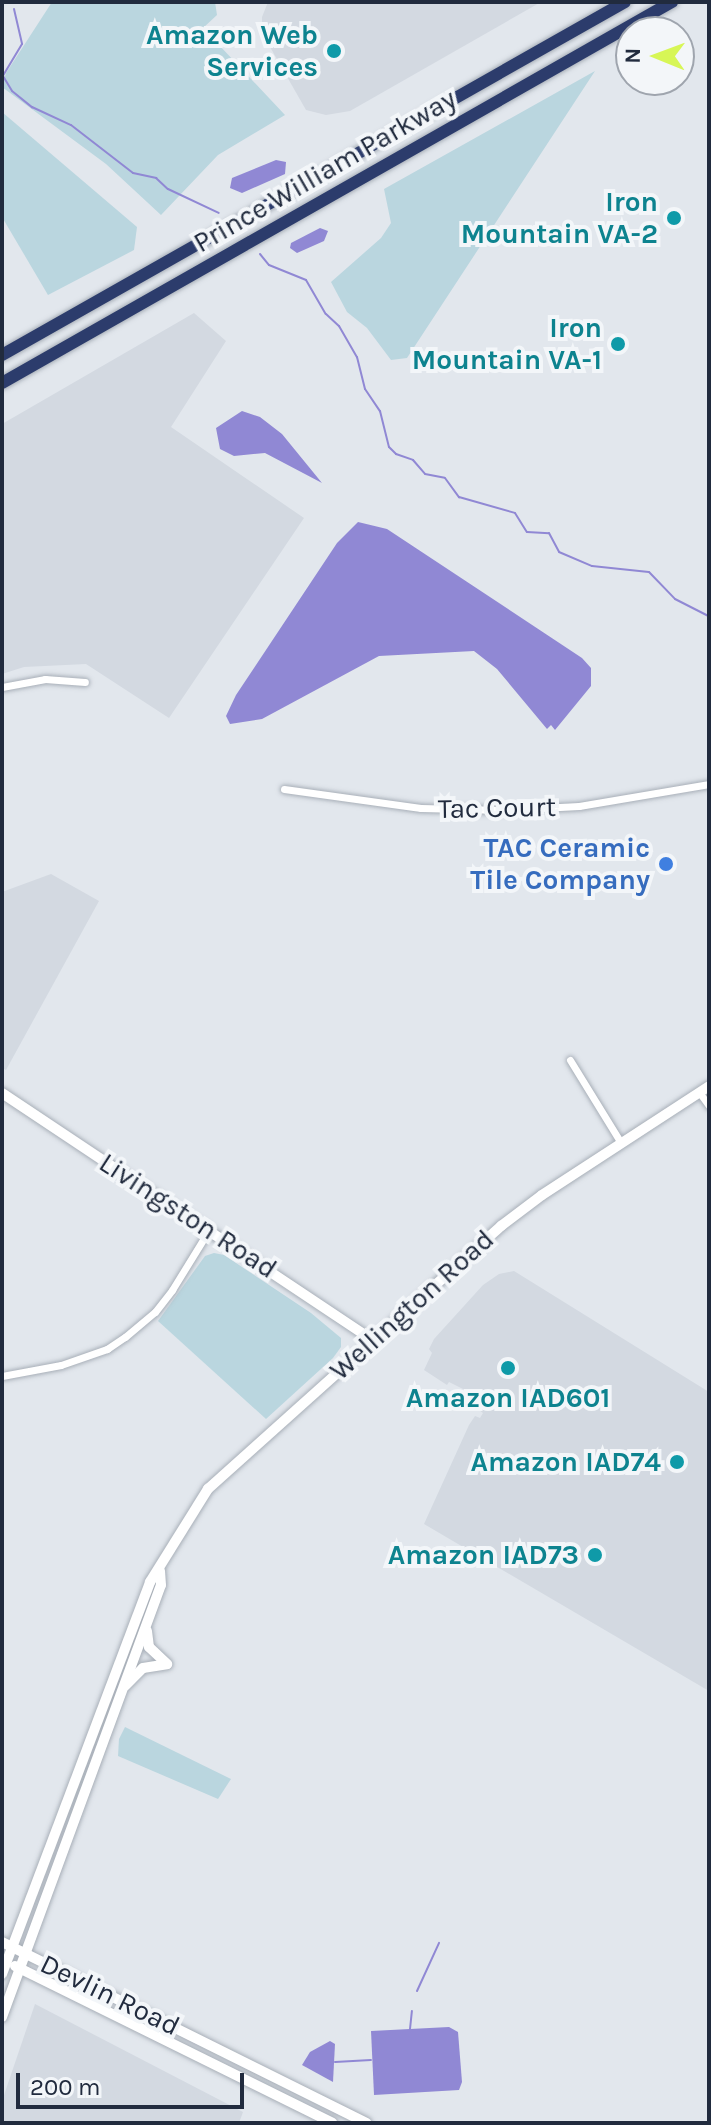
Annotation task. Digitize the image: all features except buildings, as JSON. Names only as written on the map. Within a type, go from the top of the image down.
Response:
[{"type":"highway","name":"Prince William Parkway","points":[[2,355],[625,2]]},
{"type":"highway","name":"Prince William Parkway","points":[[2,383],[672,2]]},
{"type":"main road","name":"Wellington Road","points":[[2,1974],[7,1944],[138,1611],[150,1582],[160,1571],[191,1511],[217,1479],[513,1216],[709,1086]]},
{"type":"main road","name":"Livingston Road","points":[[2,1093],[373,1340]]},
{"type":"main road","name":"Wellington Road","points":[[2,2017],[161,1585],[160,1571]]},
{"type":"main road","points":[[121,1690],[143,1668],[167,1664],[149,1647],[147,1622]]},
{"type":"main road","name":"Devlin Road","points":[[7,1944],[366,2123]]},
{"type":"main road","name":"Devlin Road","points":[[5,1960],[332,2123]]},
{"type":"street","points":[[2,687],[45,679],[85,682]]},
{"type":"street","name":"Tac Court","points":[[284,789],[421,808],[502,810],[579,806],[709,784]]},
{"type":"street","points":[[570,1060],[621,1143]]},
{"type":"street","points":[[699,1092],[709,1106]]},
{"type":"street","points":[[2,1376],[61,1365],[107,1349],[125,1337],[164,1301],[209,1230]]},
{"type":"shaded area","points":[[52,2],[215,2],[217,15],[203,28],[285,115],[218,155],[161,215],[106,164],[2,87],[6,73]]},
{"type":"shaded area","points":[[268,2],[541,2],[350,111],[326,115],[306,110],[262,33],[262,17]]},
{"type":"shaded area","points":[[595,71],[407,358],[391,360],[367,328],[347,312],[331,282],[381,238],[391,223],[384,189]]},
{"type":"shaded area","points":[[2,112],[137,227],[134,250],[48,295],[2,217]]},
{"type":"shaded area","points":[[276,160],[286,162],[285,174],[242,193],[230,188],[232,178]]},
{"type":"shaded area","points":[[320,228],[328,231],[324,241],[297,253],[290,248],[291,243]]},
{"type":"shaded area","points":[[194,313],[226,341],[171,427],[304,518],[169,718],[86,664],[24,667],[2,674],[2,424]]},
{"type":"shaded area","points":[[242,411],[260,417],[282,434],[322,483],[265,453],[234,456],[220,449],[216,428]]},
{"type":"shaded area","points":[[358,522],[387,529],[582,658],[591,668],[591,686],[555,730],[551,725],[547,729],[497,669],[474,651],[379,656],[262,719],[230,724],[226,716],[236,695],[337,543]]},
{"type":"shaded area","points":[[51,874],[99,901],[6,1070],[2,1068],[2,892]]},
{"type":"shaded area","points":[[214,1253],[224,1255],[311,1313],[341,1338],[341,1347],[333,1358],[266,1419],[158,1321],[205,1256]]},
{"type":"shaded area","points":[[514,1271],[709,1392],[709,1691],[424,1524],[469,1425],[475,1416],[480,1418],[483,1413],[479,1410],[481,1405],[471,1402],[473,1394],[449,1382],[447,1385],[424,1370],[432,1353],[429,1349],[434,1339],[483,1285],[499,1274]]},
{"type":"shaded area","points":[[125,1727],[231,1779],[218,1799],[118,1756],[119,1739]]},
{"type":"shaded area","points":[[35,2004],[243,2112],[239,2123],[2,2123],[2,2101]]},
{"type":"shaded area","points":[[449,2027],[458,2032],[462,2082],[459,2090],[374,2095],[371,2031]]},
{"type":"shaded area","points":[[330,2041],[335,2044],[333,2082],[302,2065],[310,2052]]},
{"type":"waterway","points":[[14,9],[22,44],[3,76],[12,91],[32,107],[71,125],[133,173],[156,178],[168,189],[219,213]]},
{"type":"waterway","points":[[260,254],[269,265],[306,280],[326,314],[339,326],[357,357],[365,389],[380,411],[389,447],[396,454],[413,460],[425,474],[445,478],[459,497],[515,513],[527,532],[549,533],[559,552],[592,566],[649,572],[675,599],[709,616]]},
{"type":"waterway","points":[[417,1991],[439,1943]]},
{"type":"waterway","points":[[410,2029],[412,2011]]},
{"type":"waterway","points":[[335,2062],[371,2060]]},
{"type":"place","name":"Amazon Web Services","points":[[334,51]]},
{"type":"place","name":"Iron Mountain VA-2","points":[[674,218]]},
{"type":"place","name":"Iron Mountain VA-1","points":[[618,344]]},
{"type":"place","name":"TAC Ceramic Tile Company","points":[[666,864]]},
{"type":"place","name":"Amazon IAD601","points":[[508,1368]]},
{"type":"place","name":"Amazon IAD74","points":[[677,1462]]},
{"type":"place","name":"Amazon IAD73","points":[[595,1555]]}]
